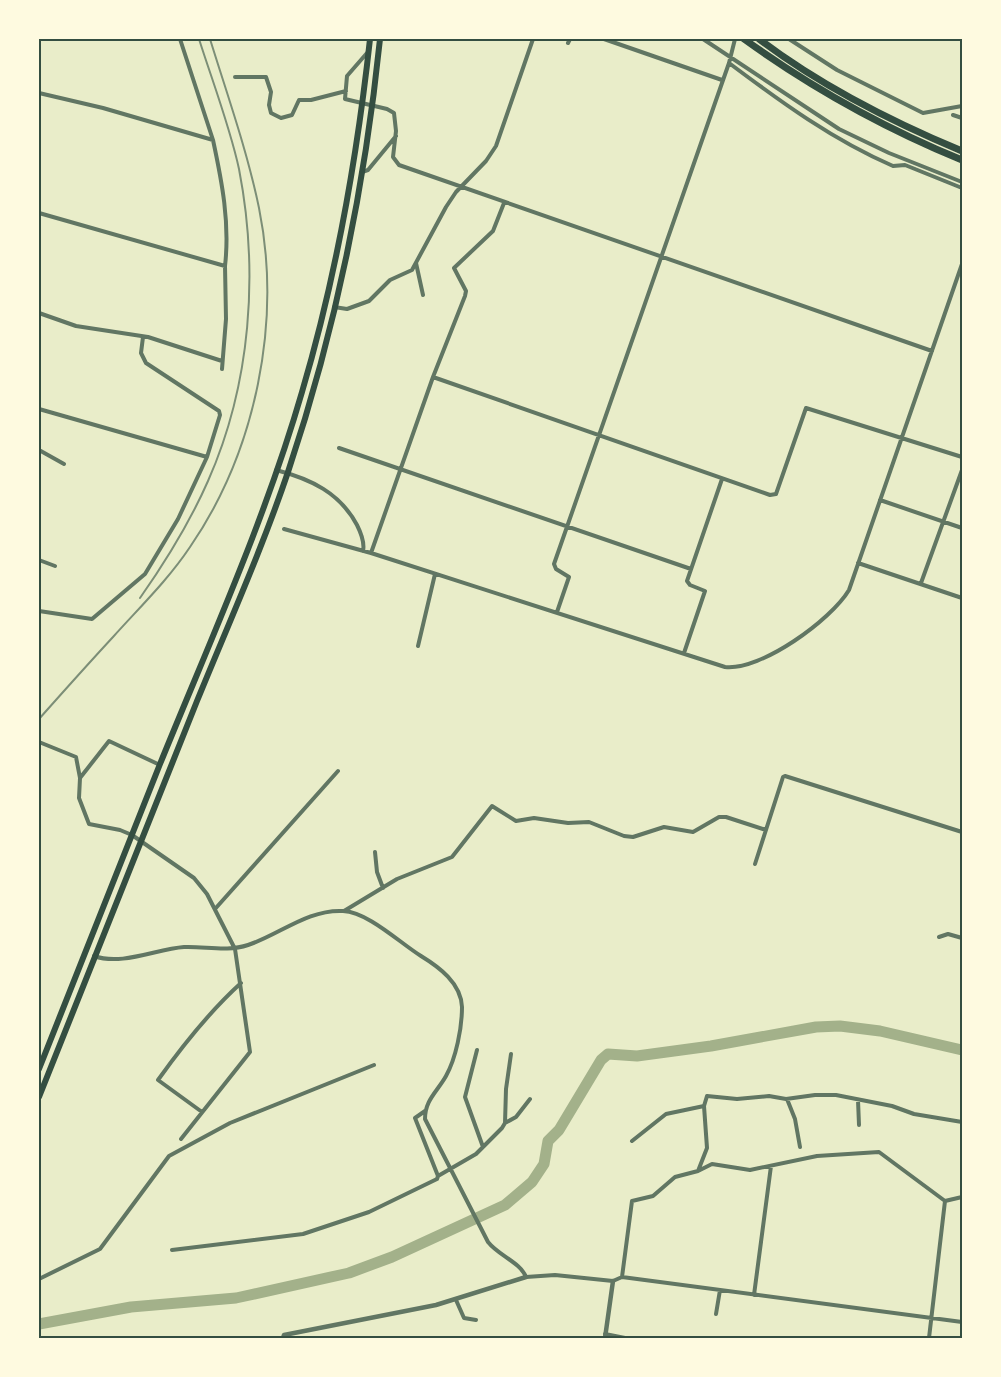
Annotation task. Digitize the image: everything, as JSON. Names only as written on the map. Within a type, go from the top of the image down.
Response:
[{"type":"highway","points":[[39,1069],[160,765],[217,629],[276,470],[301,394],[325,305],[352,172],[370,39]]},
{"type":"highway","points":[[39,1097],[94,956],[247,580],[288,473],[334,307],[362,173],[380,39]]},
{"type":"highway","points":[[744,39],[803,80],[854,110],[962,160]]},
{"type":"highway","points":[[759,39],[808,73],[858,103],[962,151]]},
{"type":"street","points":[[180,39],[213,140],[226,203],[228,241],[225,266],[226,319],[222,369]]},
{"type":"street","points":[[334,307],[347,309],[370,301],[390,280],[408,274],[416,263],[435,224],[462,186],[486,161],[496,146],[533,39]]},
{"type":"street","points":[[604,39],[722,80]]},
{"type":"street","points":[[702,39],[839,129],[889,153],[962,182]]},
{"type":"street","points":[[557,612],[569,577],[556,569],[554,564],[729,63],[735,39]]},
{"type":"street","points":[[789,39],[837,70],[923,113],[962,106]]},
{"type":"street","points":[[368,51],[347,76],[345,99],[387,108],[394,113],[396,136],[393,157],[397,163],[504,203],[932,351]]},
{"type":"street","points":[[729,63],[827,132],[893,166],[905,166],[962,188]]},
{"type":"street","points":[[235,77],[266,78],[271,92],[269,105],[271,112],[281,118],[292,116],[299,100],[311,100],[346,91]]},
{"type":"street","points":[[39,94],[103,108],[213,140]]},
{"type":"street","points":[[953,115],[962,118]]},
{"type":"street","points":[[362,173],[368,170],[396,136]]},
{"type":"street","points":[[371,553],[433,377],[466,291],[454,268],[493,231],[504,203]]},
{"type":"street","points":[[39,213],[225,266]]},
{"type":"street","points":[[416,263],[422,295]]},
{"type":"street","points":[[284,530],[371,553],[726,667],[733,667],[763,657],[795,641],[839,605],[849,590],[962,264]]},
{"type":"street","points":[[39,313],[76,326],[143,337],[222,361]]},
{"type":"street","points":[[39,611],[92,619],[112,604],[145,574],[167,540],[207,457],[220,411],[146,363],[141,353],[143,337]]},
{"type":"street","points":[[433,377],[770,495],[776,494],[806,408],[962,457]]},
{"type":"street","points":[[39,409],[207,457]]},
{"type":"street","points":[[339,448],[691,569]]},
{"type":"street","points":[[39,450],[64,464]]},
{"type":"street","points":[[276,470],[322,487],[344,505],[361,532],[363,551]]},
{"type":"street","points":[[920,583],[962,470]]},
{"type":"street","points":[[684,653],[705,591],[688,584],[691,569],[722,479]]},
{"type":"street","points":[[880,500],[962,528]]},
{"type":"street","points":[[39,560],[55,566]]},
{"type":"street","points":[[858,563],[962,598]]},
{"type":"street","points":[[418,646],[435,574]]},
{"type":"street","points":[[80,778],[109,741],[160,765]]},
{"type":"street","points":[[39,742],[76,757],[80,778],[78,798],[89,824],[132,835],[194,878],[207,894],[236,949],[250,1052],[181,1139]]},
{"type":"street","points":[[215,910],[338,771]]},
{"type":"street","points":[[756,864],[783,777],[786,776],[962,832]]},
{"type":"street","points":[[94,956],[107,959],[183,947],[236,949],[259,942],[306,918],[344,911],[397,879],[452,857],[492,806],[516,821],[534,818],[568,823],[589,822],[624,836],[637,836],[672,826],[693,832],[719,817],[726,817],[766,830]]},
{"type":"street","points":[[375,852],[377,872],[383,888]]},
{"type":"street","points":[[344,911],[380,927],[437,967],[453,983],[458,991],[462,1007],[454,1053],[445,1078],[428,1101],[425,1119],[488,1242],[496,1252],[520,1267],[526,1277]]},
{"type":"street","points":[[939,937],[948,934],[962,938]]},
{"type":"street","points":[[202,1112],[158,1080],[182,1046],[217,1005],[241,984]]},
{"type":"street","points":[[477,1050],[465,1097],[483,1147]]},
{"type":"street","points":[[505,1123],[506,1089],[511,1054]]},
{"type":"street","points":[[39,1279],[100,1249],[169,1156],[230,1123],[374,1065]]},
{"type":"street","points":[[698,1171],[707,1148],[705,1098],[711,1095],[738,1098],[769,1096],[787,1099],[825,1094],[892,1106],[908,1112],[962,1122]]},
{"type":"street","points":[[172,1250],[270,1239],[321,1229],[369,1212],[437,1179],[438,1176],[476,1154],[497,1135],[505,1123],[516,1117],[530,1099]]},
{"type":"street","points":[[787,1099],[795,1119],[800,1147]]},
{"type":"street","points":[[858,1100],[859,1125]]},
{"type":"street","points":[[632,1140],[666,1114],[704,1106]]},
{"type":"street","points":[[425,1111],[415,1118],[438,1176]]},
{"type":"street","points":[[622,1276],[632,1201],[653,1196],[675,1177],[698,1171],[712,1164],[750,1170],[818,1156],[879,1152],[946,1201]]},
{"type":"street","points":[[754,1295],[771,1166]]},
{"type":"street","points":[[946,1201],[962,1197]]},
{"type":"street","points":[[929,1338],[946,1201]]},
{"type":"street","points":[[283,1338],[284,1335],[456,1300],[526,1277],[555,1275],[613,1281],[622,1276],[962,1322]]},
{"type":"street","points":[[613,1281],[605,1336],[625,1338]]},
{"type":"street","points":[[716,1314],[720,1290]]},
{"type":"street","points":[[456,1300],[464,1318],[476,1320]]},
{"type":"waterway","points":[[39,1324],[131,1307],[236,1298],[349,1273],[392,1257],[505,1205],[532,1182],[544,1164],[548,1141],[559,1130],[601,1060],[608,1054],[637,1056],[711,1046],[816,1027],[840,1026],[880,1031],[962,1050]]},
{"type":"railway","points":[[140,598],[177,541],[208,481],[234,406],[242,367],[247,327],[249,248],[239,169],[226,120],[199,39]]},
{"type":"railway","points":[[39,719],[163,582],[190,547],[213,510],[232,470],[247,428],[258,384],[265,340],[267,296],[265,251],[259,208],[249,165],[210,39]]}]
